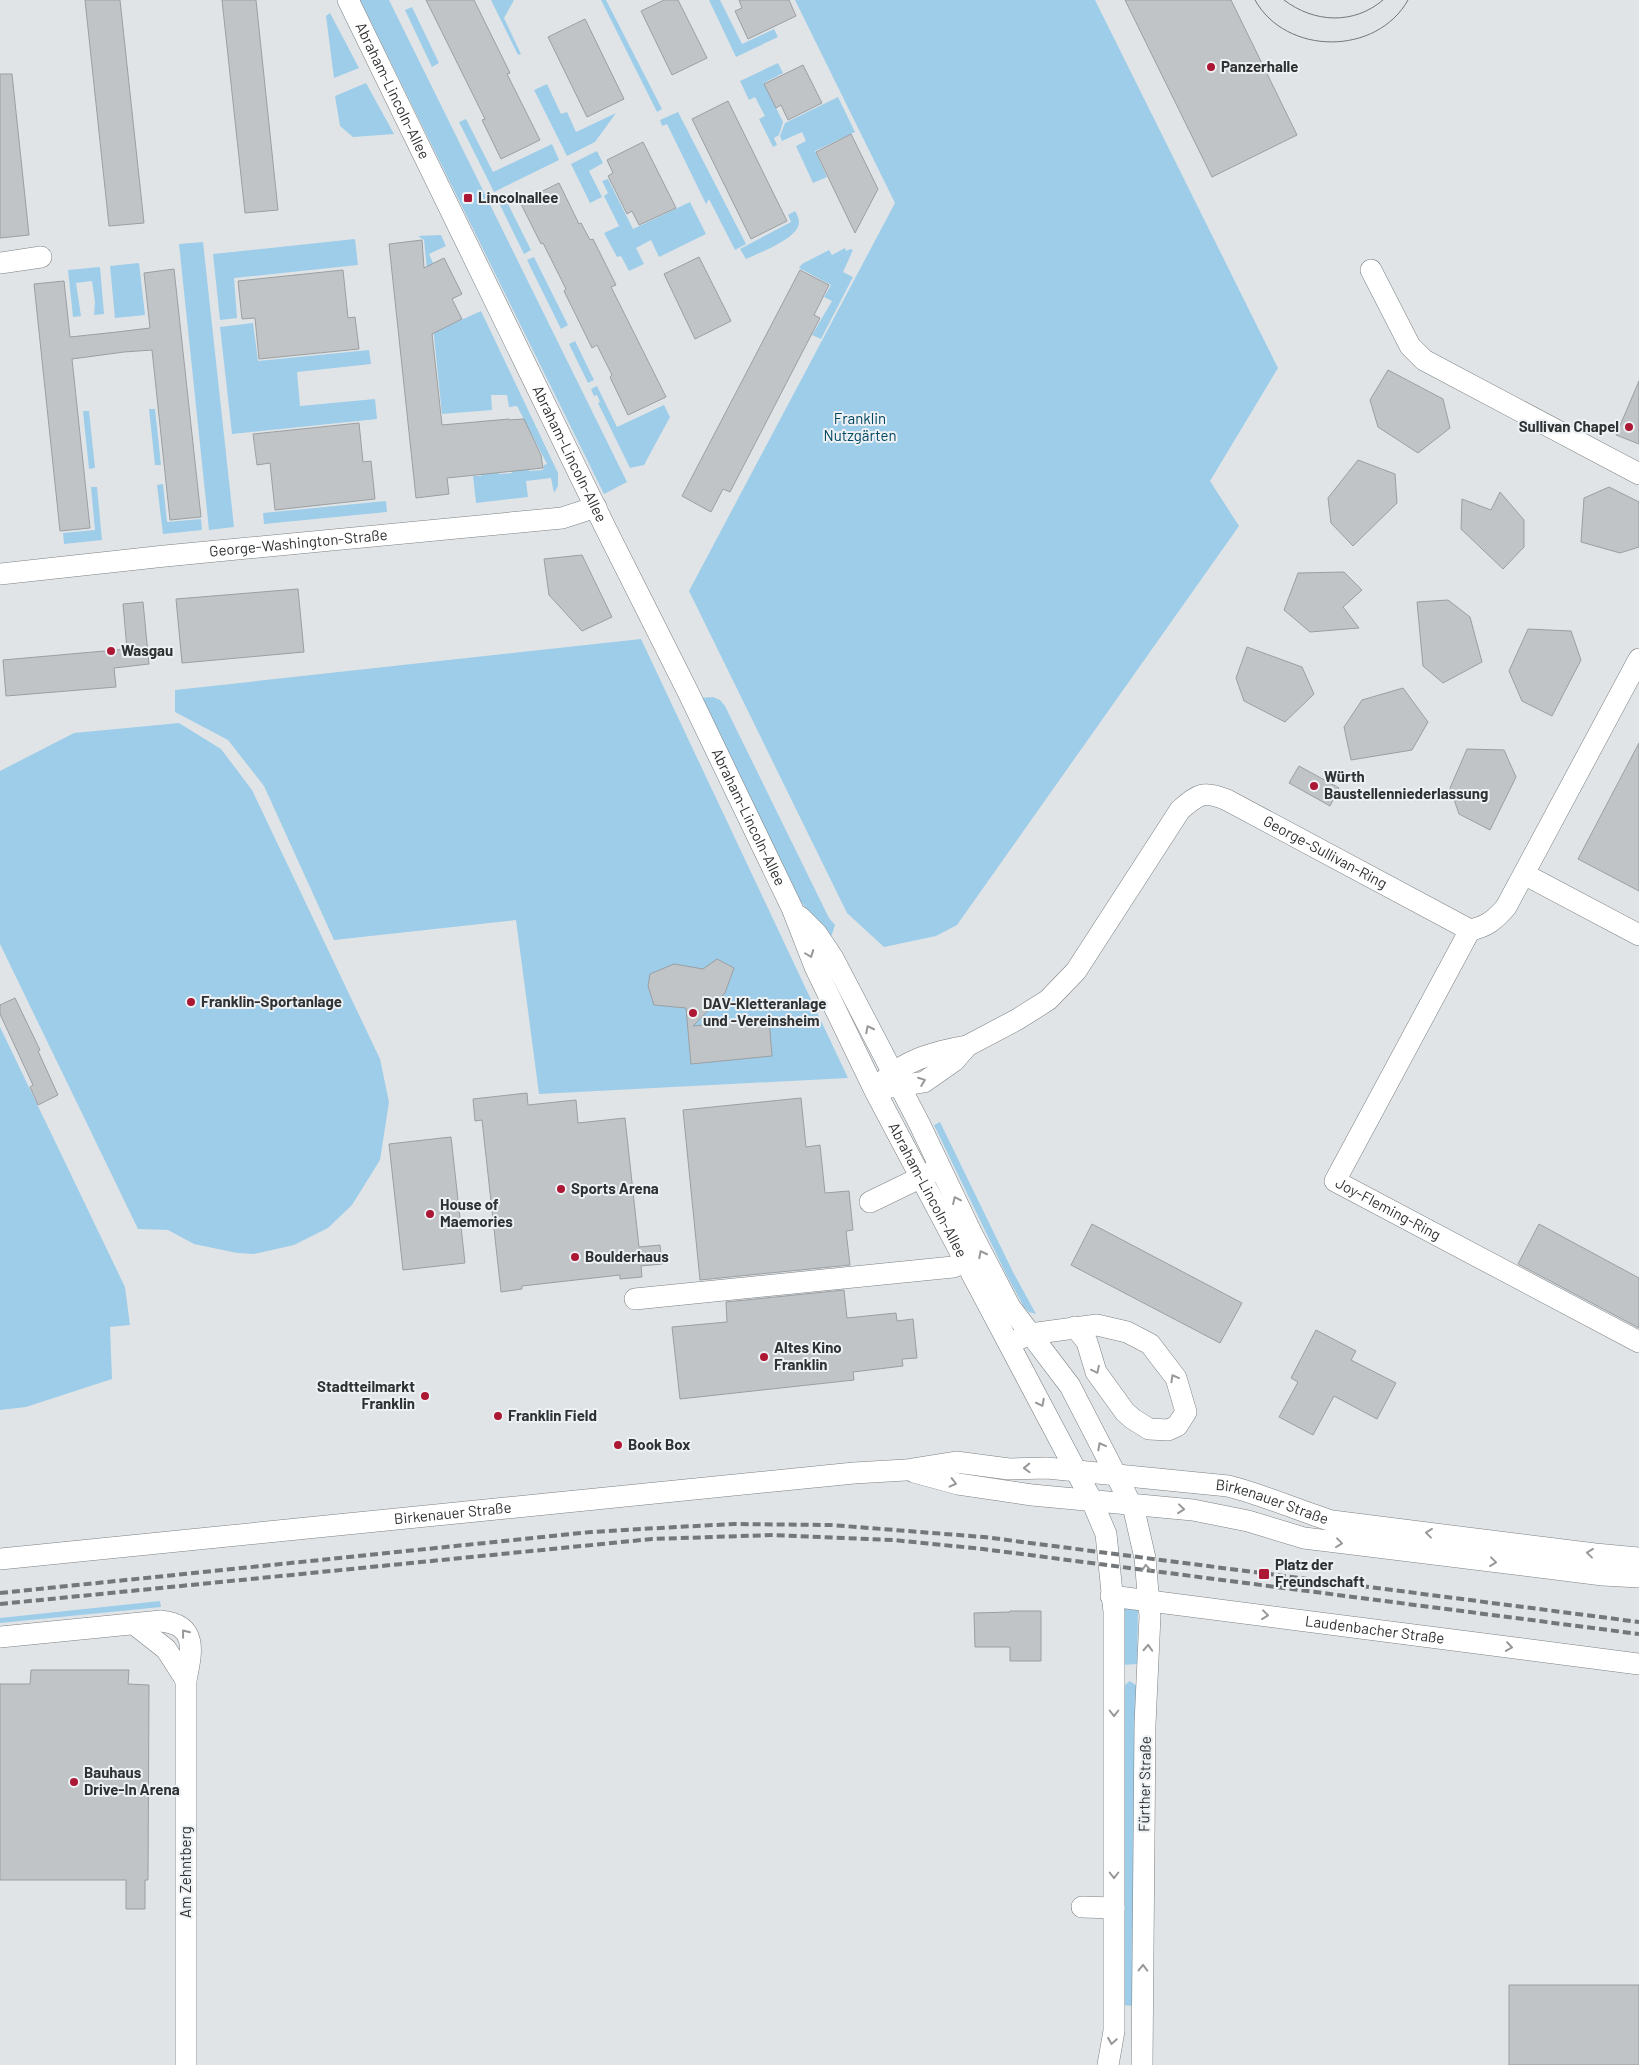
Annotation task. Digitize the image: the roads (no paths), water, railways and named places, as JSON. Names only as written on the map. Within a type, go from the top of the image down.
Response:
[{"type":"street","name":"Abraham-Lincoln-Allee","points":[[348,0],[792,908],[815,967],[874,1089],[1014,1351],[1075,1471]]},
{"type":"street","points":[[0,263],[41,257]]},
{"type":"street","points":[[1371,270],[1410,346],[1424,360],[1639,474]]},
{"type":"street","name":"George-Washington-Straße","points":[[0,574],[562,518],[596,507]]},
{"type":"street","points":[[1470,930],[1482,928],[1494,921],[1506,907],[1639,659]]},
{"type":"street","name":"George-Sullivan-Ring","points":[[895,1080],[924,1082],[954,1061],[967,1046],[1018,1019],[1048,1000],[1076,971],[1180,810],[1197,796],[1210,793],[1228,800],[1470,930]]},
{"type":"street","points":[[1524,874],[1639,935]]},
{"type":"street","name":"Abraham-Lincoln-Allee","points":[[792,908],[817,934],[833,958],[1010,1307],[1070,1386],[1116,1474]]},
{"type":"street","name":"Joy-Fleming-Ring","points":[[1470,930],[1335,1181],[1639,1342]]},
{"type":"street","points":[[874,1089],[895,1080]]},
{"type":"street","points":[[870,1202],[941,1168]]},
{"type":"street","points":[[635,1299],[953,1267],[965,1262]]},
{"type":"street","points":[[1014,1351],[1030,1334],[1075,1327],[1097,1324],[1127,1332],[1150,1344],[1176,1378],[1186,1412],[1177,1426],[1168,1430],[1149,1429],[1125,1412],[1096,1372],[1087,1342],[1075,1327]]},
{"type":"street","name":"Birkenauer Straße","points":[[0,1559],[854,1473],[906,1470],[956,1462],[1009,1469],[1039,1468],[1228,1486],[1256,1493],[1332,1521],[1639,1558]]},
{"type":"street","name":"Birkenauer Straße","points":[[906,1470],[958,1484],[1092,1501],[1193,1510],[1248,1521],[1304,1538],[1603,1575],[1639,1577]]},
{"type":"street","name":"Fürther Straße","points":[[1075,1471],[1092,1501],[1106,1534],[1114,1612],[1114,2031],[1108,2065]]},
{"type":"street","name":"Fürther Straße","points":[[1116,1474],[1132,1505],[1142,1537],[1150,1616],[1146,1674],[1142,2065]]},
{"type":"street","name":"Laudenbacher Straße","points":[[1111,1596],[1148,1599],[1639,1664]]},
{"type":"street","name":"Am Zehntberg","points":[[0,1637],[161,1621],[174,1622],[185,1630],[191,1641],[191,1654],[186,1680],[186,2065]]},
{"type":"street","points":[[1114,1674],[1123,1672],[1146,1674]]},
{"type":"street","points":[[1082,1907],[1114,1908]]},
{"type":"tram line","points":[[1255,0],[1269,18],[1288,32],[1309,39],[1331,42],[1354,39],[1375,32],[1394,18],[1408,0]]},
{"type":"tram line","points":[[1284,0],[1308,13],[1334,18],[1360,14],[1383,0]]},
{"type":"railway","points":[[0,1593],[591,1532],[734,1524],[831,1525],[984,1537],[1639,1622]]},
{"type":"railway","points":[[0,1604],[652,1539],[773,1535],[893,1540],[983,1549],[1639,1634]]},
{"type":"place","name":"Panzerhalle","points":[[1211,67]]},
{"type":"place","name":"Lincolnallee","points":[[468,198]]},
{"type":"place","name":"Sullivan Chapel","points":[[1629,427]]},
{"type":"place","name":"Wasgau","points":[[111,651]]},
{"type":"place","name":"Würth Baustellenniederlassung","points":[[1314,786]]},
{"type":"place","name":"Franklin-Sportanlage","points":[[191,1002]]},
{"type":"place","name":"DAV-Kletteranlage und -Vereinsheim","points":[[693,1013]]},
{"type":"place","name":"Sports Arena","points":[[561,1189]]},
{"type":"place","name":"House of Maemories","points":[[430,1214]]},
{"type":"place","name":"Boulderhaus","points":[[575,1257]]},
{"type":"place","name":"Altes Kino Franklin","points":[[764,1357]]},
{"type":"place","name":"Stadtteilmarkt Franklin","points":[[425,1396]]},
{"type":"place","name":"Franklin Field","points":[[498,1416]]},
{"type":"place","name":"Book Box","points":[[618,1445]]},
{"type":"place","name":"Platz der Freundschaft","points":[[1264,1574]]},
{"type":"place","name":"Bauhaus Drive-In Arena","points":[[74,1782]]},
{"type":"park label","name":"Franklin Nutzgärten","points":[[860,428]]}]
